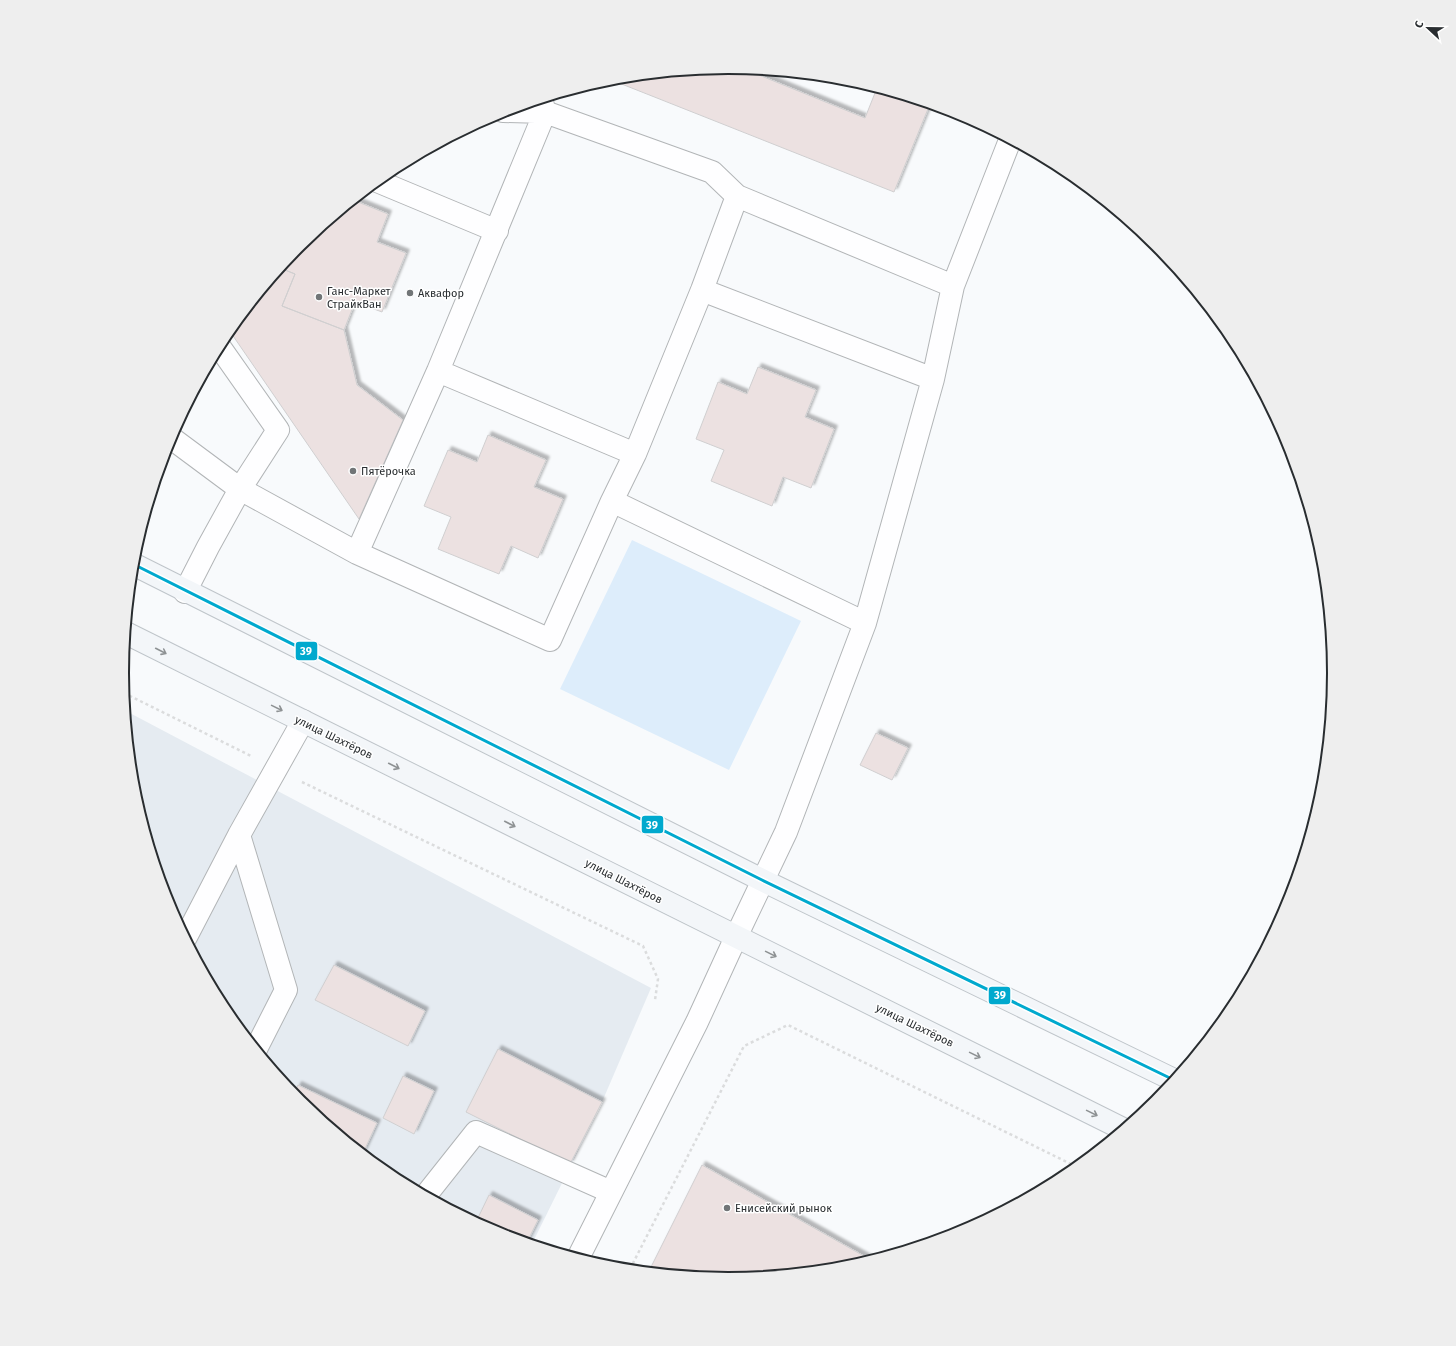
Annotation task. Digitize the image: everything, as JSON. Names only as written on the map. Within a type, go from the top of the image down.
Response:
[{"type":"main road","points":[[139,567],[185,592],[762,880],[1169,1078]]},
{"type":"main road","name":"улица Шахтёров","points":[[130,635],[1118,1127]]},
{"type":"street","points":[[531,107],[543,106],[712,172],[737,196],[953,286]]},
{"type":"street","points":[[357,553],[438,371],[497,231],[543,106]]},
{"type":"street","points":[[580,1254],[697,1022],[762,880],[786,832],[865,623],[933,379],[953,286],[1008,144]]},
{"type":"street","points":[[383,184],[497,231]]},
{"type":"street","points":[[176,442],[240,489],[357,553],[550,640],[612,501],[635,454],[702,290],[737,196]]},
{"type":"street","points":[[702,290],[933,379]]},
{"type":"street","points":[[185,592],[240,489],[278,430],[223,351]]},
{"type":"street","points":[[438,371],[635,454]]},
{"type":"street","points":[[612,501],[865,623]]},
{"type":"street","points":[[189,933],[239,835],[303,721]]},
{"type":"street","points":[[239,835],[286,990],[258,1044]]},
{"type":"street","points":[[428,1192],[476,1132],[611,1192]]},
{"type":"path","points":[[130,696],[275,769],[643,946],[658,979],[655,1000]]},
{"type":"path","points":[[633,1264],[744,1046],[788,1025],[1071,1164]]},
{"type":"shaded area","points":[[632,540],[801,621],[729,770],[560,689]]},
{"type":"shaded area","points":[[130,713],[651,988],[602,1102],[534,1240],[463,1210],[428,1192],[363,1148],[304,1097],[278,1068],[253,1038],[230,1006],[209,972],[191,938],[175,902],[161,866],[149,828],[134,751]]},
{"type":"building","points":[[689,75],[758,75],[865,118],[875,92],[928,109],[894,192],[622,84],[650,79]]},
{"type":"building","points":[[358,202],[388,214],[377,242],[406,253],[382,312],[355,302],[344,330],[282,306],[295,274],[285,270],[304,249]]},
{"type":"building","points":[[285,270],[295,274],[282,306],[344,330],[357,385],[403,420],[359,519],[233,336],[253,308]]},
{"type":"building","points":[[758,367],[816,390],[805,417],[834,429],[811,488],[783,477],[772,506],[711,481],[724,450],[696,439],[718,382],[747,394]]},
{"type":"building","points":[[488,435],[546,460],[534,487],[563,499],[538,558],[511,546],[499,574],[438,549],[451,517],[424,506],[448,450],[477,462]]},
{"type":"building","points":[[876,733],[908,748],[892,780],[860,765]]},
{"type":"building","points":[[334,965],[425,1011],[408,1046],[315,1000]]},
{"type":"building","points":[[498,1049],[602,1102],[570,1164],[466,1112]]},
{"type":"building","points":[[403,1076],[434,1091],[414,1134],[383,1118]]},
{"type":"building","points":[[298,1085],[377,1123],[365,1149],[333,1123],[296,1089]]},
{"type":"building","name":"Енисейский рынок","points":[[702,1165],[864,1256],[806,1267],[767,1271],[689,1271],[651,1267]]},
{"type":"building","points":[[489,1195],[538,1220],[529,1238],[478,1217]]},
{"type":"transit line","name":"39","points":[[139,567],[762,880],[1169,1078]]},
{"type":"place","name":"Аквафор","points":[[410,293]]},
{"type":"place","name":"Ганс-Маркет СтрайкВан","points":[[319,297]]},
{"type":"place","name":"Пятёрочка","points":[[353,471]]},
{"type":"place","name":"Енисейский рынок","points":[[727,1208]]}]
